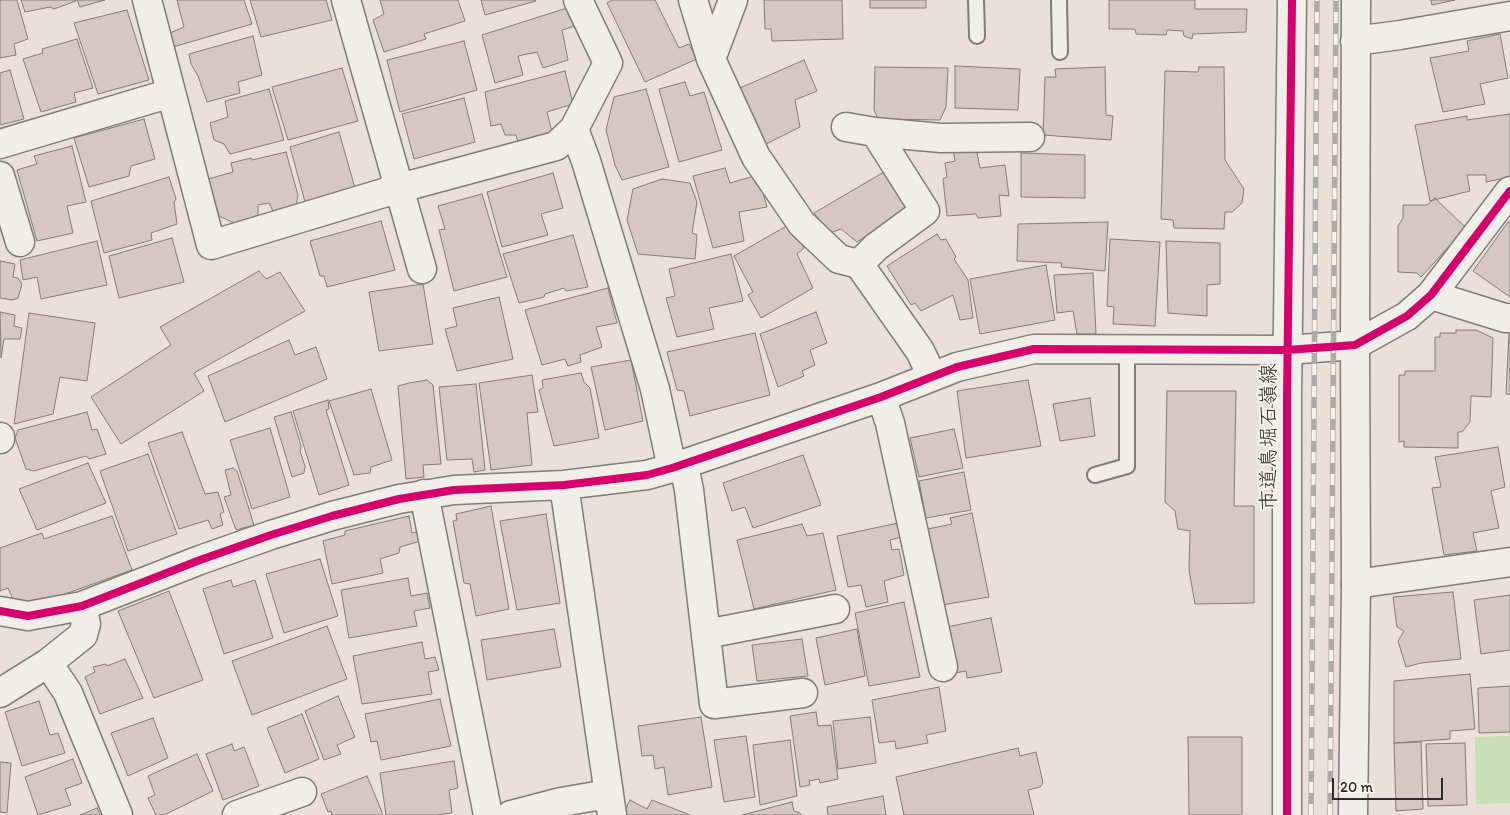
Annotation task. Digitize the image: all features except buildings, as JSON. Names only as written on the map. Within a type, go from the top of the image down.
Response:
[{"type":"street","points":[[147,0],[211,245],[400,188],[556,146],[574,129],[608,63],[578,0]]},
{"type":"street","points":[[346,0],[422,269]]},
{"type":"street","points":[[693,0],[711,59],[756,156],[802,224],[839,259],[859,264],[920,351],[932,376]]},
{"type":"street","points":[[711,59],[733,0]]},
{"type":"street","name":"市道鳥堀石嶺線","points":[[1287,815],[1288,350],[1292,0]]},
{"type":"street","points":[[1353,815],[1356,584],[1356,0]]},
{"type":"street","points":[[1355,41],[1510,16]]},
{"type":"street","points":[[0,144],[172,93]]},
{"type":"street","points":[[846,127],[875,132],[941,138],[1030,137]]},
{"type":"street","points":[[574,129],[586,161],[678,467],[689,490],[714,704],[803,693]]},
{"type":"street","points":[[859,264],[876,246],[925,211],[875,132]]},
{"type":"street","points":[[0,176],[20,242]]},
{"type":"street","points":[[0,611],[28,616],[82,606],[200,560],[271,535],[332,516],[424,494],[454,490],[564,485],[647,475],[678,467],[881,397],[957,367],[1034,349],[1288,350],[1355,345],[1407,316],[1431,295],[1510,191]]},
{"type":"street","points":[[1431,295],[1510,318]]},
{"type":"street","points":[[881,397],[890,423],[943,667]]},
{"type":"street","points":[[511,815],[561,802],[610,805],[564,485]]},
{"type":"street","points":[[424,494],[488,815]]},
{"type":"street","points":[[1356,584],[1510,562]]},
{"type":"street","points":[[0,693],[48,663],[83,635],[86,624],[82,606]]},
{"type":"street","points":[[706,634],[835,609]]},
{"type":"street","points":[[48,663],[68,693],[118,815]]},
{"type":"street","points":[[237,815],[302,792]]},
{"type":"lane","points":[[976,0],[977,36]]},
{"type":"lane","points":[[1059,0],[1060,52]]},
{"type":"lane","points":[[1095,476],[1127,466],[1127,348]]},
{"type":"green space","points":[[1510,736],[1510,803],[1476,804],[1475,737]]},
{"type":"railway","points":[[1311,815],[1317,0]]},
{"type":"railway","points":[[1330,815],[1336,0]]},
{"type":"cycle path","points":[[1287,815],[1287,399],[1292,0]]},
{"type":"cycle path","points":[[0,611],[28,616],[82,606],[200,560],[271,535],[332,516],[399,499],[454,490],[564,485],[647,475],[881,397],[957,367],[1034,349],[1287,350],[1355,345],[1407,316],[1431,295],[1510,191]]}]
